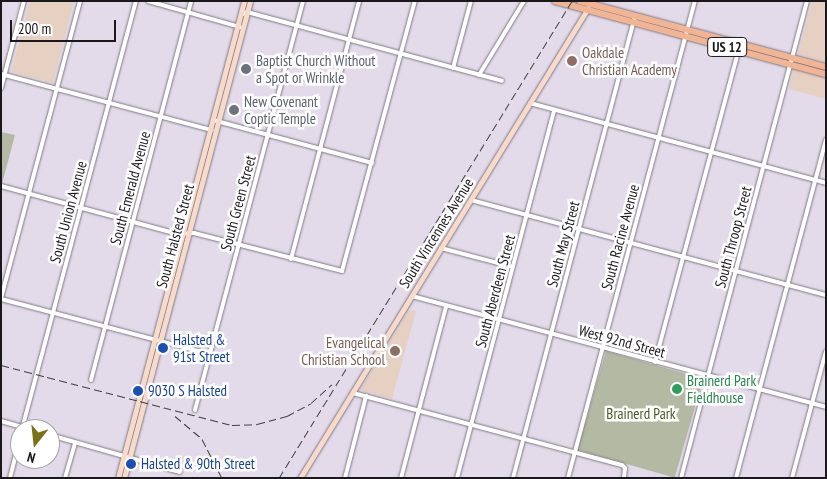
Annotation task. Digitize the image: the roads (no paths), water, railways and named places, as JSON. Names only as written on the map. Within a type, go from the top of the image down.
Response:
[{"type":"main road","name":"South Halsted Street","points":[[240,27],[240,15],[244,1]]},
{"type":"main road","name":"South Halsted Street","points":[[124,478],[127,456],[240,27],[250,1]]},
{"type":"main road","name":"US 12","points":[[554,1],[590,5]]},
{"type":"main road","name":"US 12","points":[[580,1],[634,19],[791,61],[826,74]]},
{"type":"main road","name":"South Vincennes Avenue","points":[[300,478],[590,5]]},
{"type":"main road","name":"US 12","points":[[791,61],[826,67]]},
{"type":"main road","name":"South Halsted Street","points":[[118,478],[127,456]]},
{"type":"street","points":[[1,88],[24,1]]},
{"type":"street","points":[[80,1],[1,298],[209,354]]},
{"type":"street","name":"South Union Avenue","points":[[25,419],[136,1]]},
{"type":"street","points":[[148,1],[240,27]]},
{"type":"street","name":"South Emerald Avenue","points":[[91,380],[192,1]]},
{"type":"street","name":"South Green Street","points":[[195,410],[303,1]]},
{"type":"street","points":[[290,259],[359,1]]},
{"type":"street","points":[[1,186],[133,222],[238,245],[337,272],[343,270],[415,1]]},
{"type":"street","points":[[454,68],[471,1]]},
{"type":"street","points":[[478,74],[524,1]]},
{"type":"street","name":"South Racine Avenue","points":[[568,478],[694,1]]},
{"type":"street","name":"South Throop Street","points":[[680,478],[805,2]]},
{"type":"street","points":[[240,15],[247,12],[502,80]]},
{"type":"street","name":"South May Street","points":[[513,478],[634,19]]},
{"type":"street","points":[[655,362],[739,47]]},
{"type":"street","points":[[3,75],[213,131]]},
{"type":"street","points":[[530,103],[826,183]]},
{"type":"street","name":"South Aberdeen Street","points":[[457,478],[554,110]]},
{"type":"street","points":[[216,121],[372,163]]},
{"type":"street","points":[[736,478],[826,140]]},
{"type":"street","points":[[471,200],[826,295]]},
{"type":"street","points":[[441,248],[512,268]]},
{"type":"street","name":"West 92nd Street","points":[[412,296],[826,407]]},
{"type":"street","points":[[401,478],[446,306]]},
{"type":"street","points":[[792,478],[826,351]]},
{"type":"street","points":[[353,393],[624,466],[624,478]]},
{"type":"street","points":[[345,478],[366,396]]},
{"type":"street","points":[[60,438],[180,472]]},
{"type":"street","points":[[65,478],[75,442]]},
{"type":"railway","points":[[279,478],[572,1]]},
{"type":"railway","points":[[1,365],[232,425],[257,424],[287,416],[311,403],[332,384]]},
{"type":"railway","points":[[175,416],[202,439],[222,478]]},
{"type":"place","name":"Oakdale Christian Academy","points":[[572,61]]},
{"type":"place","name":"Baptist Church Without a Spot or Wrinkle","points":[[246,69]]},
{"type":"place","name":"New Covenant Coptic Temple","points":[[234,110]]},
{"type":"place","name":"Halsted & 91st Street","points":[[163,348]]},
{"type":"place","name":"Evangelical Christian School","points":[[395,351]]},
{"type":"place","name":"Brainerd Park Fieldhouse","points":[[677,389]]},
{"type":"place","name":"9030 S Halsted","points":[[138,391]]},
{"type":"place","name":"Halsted & 90th Street","points":[[131,464]]},
{"type":"park label","name":"Brainerd Park","points":[[641,414]]}]
